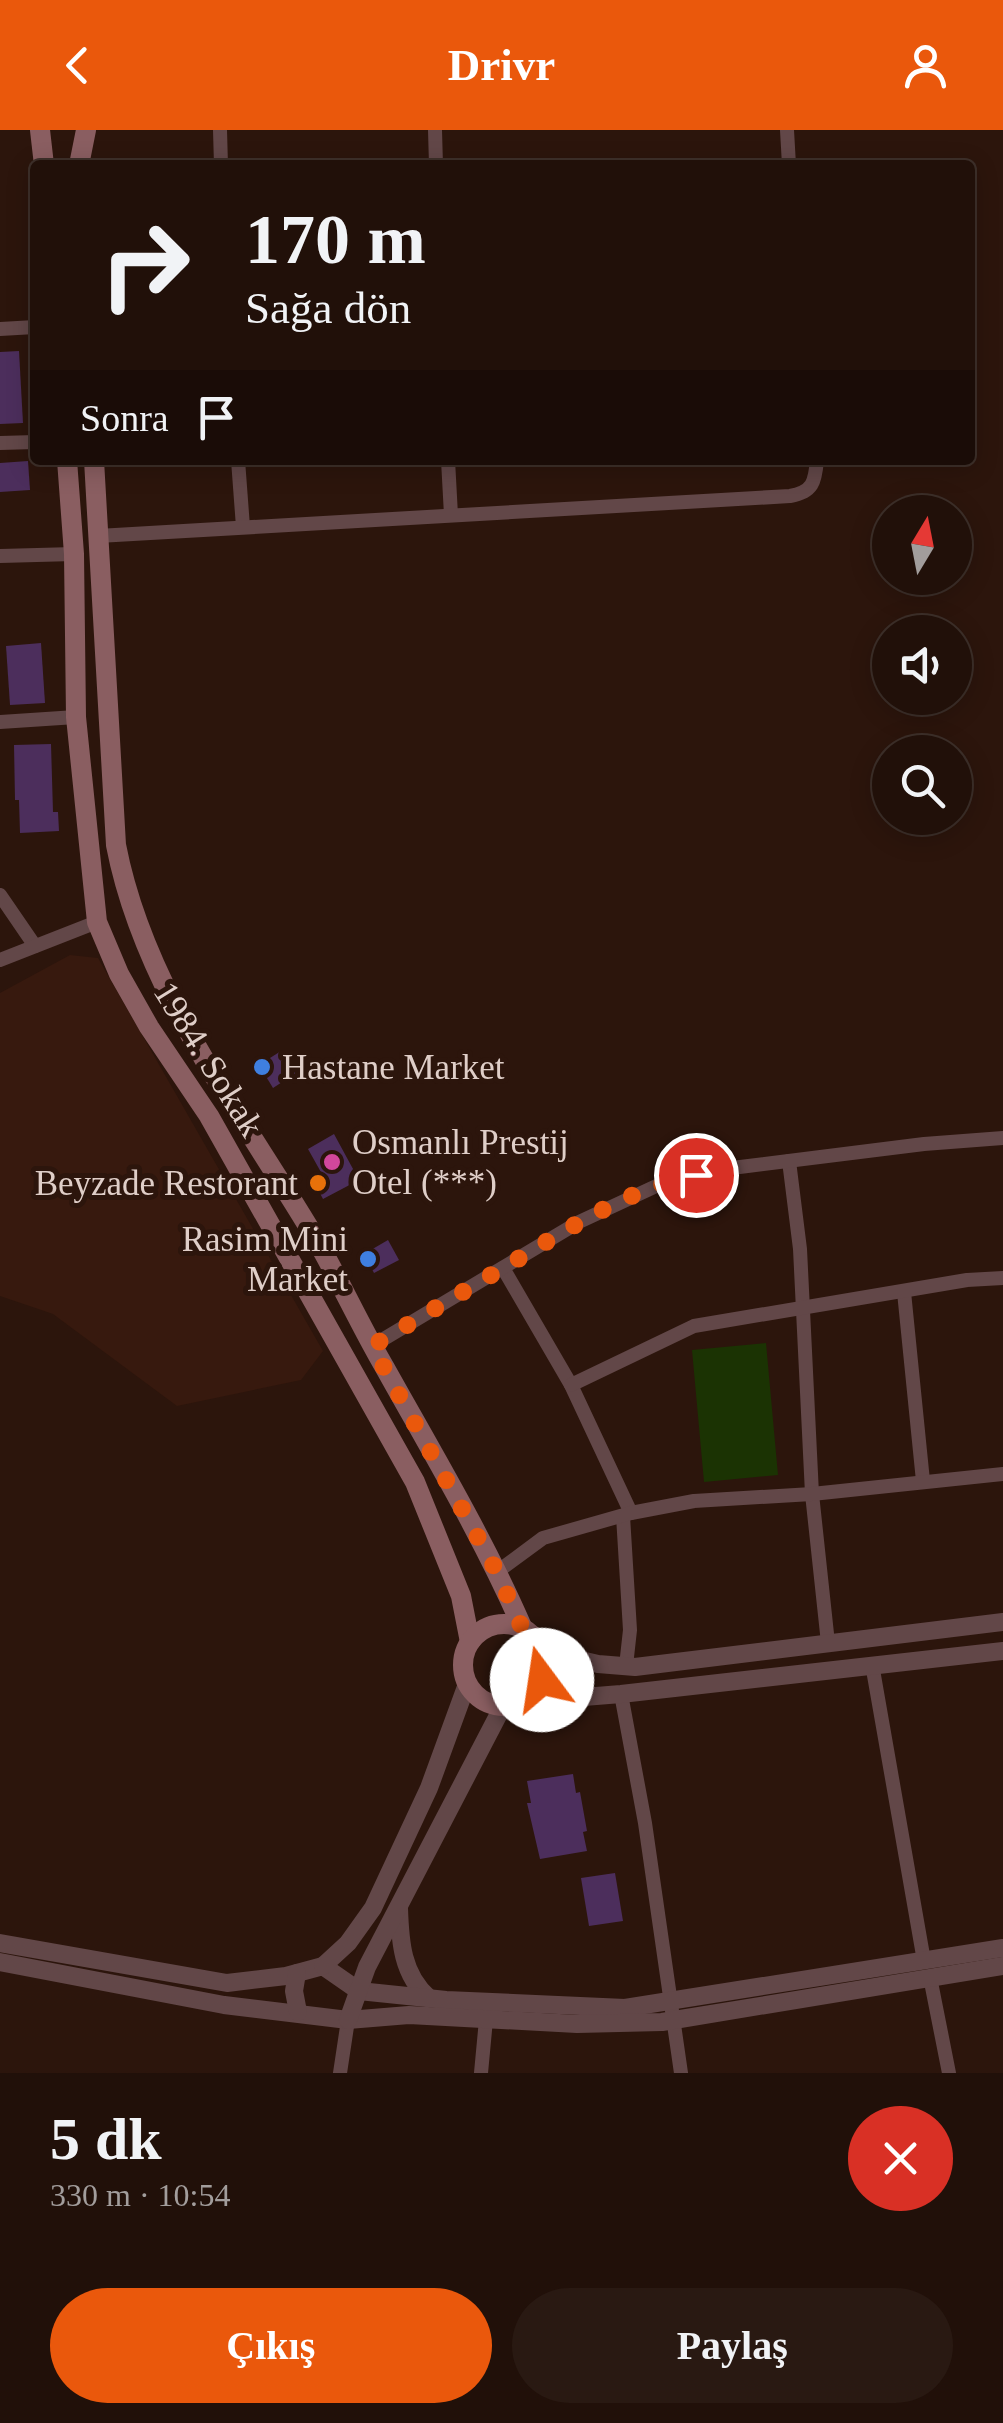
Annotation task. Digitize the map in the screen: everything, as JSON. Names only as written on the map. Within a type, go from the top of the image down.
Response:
[{"type":"main road","points":[[40,130],[43,160]]},
{"type":"main road","points":[[80,160],[86,130]]},
{"type":"main road","name":"1984. Sokak","points":[[67,465],[74,554],[76,717],[97,922],[119,974],[149,1027],[209,1116],[415,1482],[461,1596],[470,1642]]},
{"type":"main road","points":[[94,465],[116,845],[124,888],[213,1077],[318,1243],[497,1572],[523,1630]]},
{"type":"main road","points":[[92,870],[120,867]]},
{"type":"main road","points":[[494,1626],[523,1630],[538,1642],[542,1651],[542,1680],[513,1704],[484,1701],[467,1684],[463,1660],[470,1642],[494,1626]]},
{"type":"street","points":[[220,130],[221,160]]},
{"type":"street","points":[[435,130],[436,160]]},
{"type":"street","points":[[786,130],[789,160]]},
{"type":"street","points":[[0,328],[30,327]]},
{"type":"street","points":[[0,442],[30,442]]},
{"type":"street","points":[[238,465],[243,527]]},
{"type":"street","points":[[448,465],[452,515]]},
{"type":"street","points":[[98,536],[790,496],[811,489],[816,465]]},
{"type":"street","points":[[0,556],[74,554]]},
{"type":"street","points":[[0,722],[76,717]]},
{"type":"street","points":[[0,895],[35,946]]},
{"type":"street","points":[[0,960],[97,922]]},
{"type":"street","points":[[372,1346],[579,1222],[667,1181],[724,1168],[1003,1138]]},
{"type":"street","points":[[788,1161],[800,1249],[812,1494],[828,1643]]},
{"type":"street","points":[[503,1268],[571,1385],[627,1514],[630,1630],[626,1666]]},
{"type":"street","points":[[571,1385],[694,1326],[1003,1278]]},
{"type":"street","points":[[904,1292],[923,1480]]},
{"type":"street","points":[[497,1572],[543,1538],[627,1514],[694,1501],[812,1494],[1003,1474]]},
{"type":"street","points":[[542,1651],[626,1666],[1003,1622]]},
{"type":"street","points":[[340,2073],[348,2020],[367,1967],[513,1704],[1003,1651]]},
{"type":"street","points":[[872,1664],[949,2073]]},
{"type":"street","points":[[0,1943],[227,1983],[323,1966],[348,1943],[373,1908],[429,1788],[467,1684]]},
{"type":"street","points":[[622,1694],[681,2073]]},
{"type":"street","points":[[399,1904],[404,1958],[416,1987],[430,1998]]},
{"type":"street","points":[[0,1962],[224,2005],[348,2020],[409,2016],[577,2024],[927,1969],[1003,1948]]},
{"type":"street","points":[[323,1966],[359,1990],[671,2012]]},
{"type":"street","points":[[927,1969],[1003,1966]]},
{"type":"street","points":[[297,1973],[294,1990],[298,2012]]},
{"type":"street","points":[[481,2073],[487,2002]]},
{"type":"shaded area","points":[[70,955],[98,958],[323,1351],[301,1380],[177,1406],[53,1314],[0,1296],[0,993]]},
{"type":"green space","points":[[766,1343],[778,1475],[704,1482],[692,1350]]},
{"type":"building","points":[[19,351],[23,423],[0,424],[0,352]]},
{"type":"building","points":[[28,461],[30,490],[0,492],[0,463]]},
{"type":"building","points":[[41,643],[45,703],[10,705],[6,646]]},
{"type":"building","points":[[51,744],[53,812],[58,812],[59,831],[20,833],[14,745]]},
{"type":"building","points":[[281,1051],[296,1073],[273,1088],[259,1065]]},
{"type":"building","name":"Osmanlı Prestij Otel (***)","points":[[334,1134],[359,1180],[323,1199],[313,1180],[322,1174],[308,1149]]},
{"type":"building","points":[[388,1240],[399,1260],[374,1273],[364,1254]]},
{"type":"building","points":[[573,1774],[576,1793],[580,1792],[587,1851],[540,1859],[527,1803],[531,1803],[527,1781]]},
{"type":"building","points":[[615,1873],[623,1921],[589,1926],[581,1878]]},
{"type":"place","name":"Hastane Market","points":[[262,1067]]},
{"type":"place","name":"Osmanlı Prestij Otel (***)","points":[[332,1162]]},
{"type":"place","name":"Beyzade Restorant","points":[[318,1183]]},
{"type":"place","name":"Rasim Mini Market","points":[[368,1259]]},
{"type":"route","points":[[542,1680],[544,1661],[538,1642],[523,1630],[497,1572],[372,1346],[579,1222],[633,1194],[696,1175]]}]
